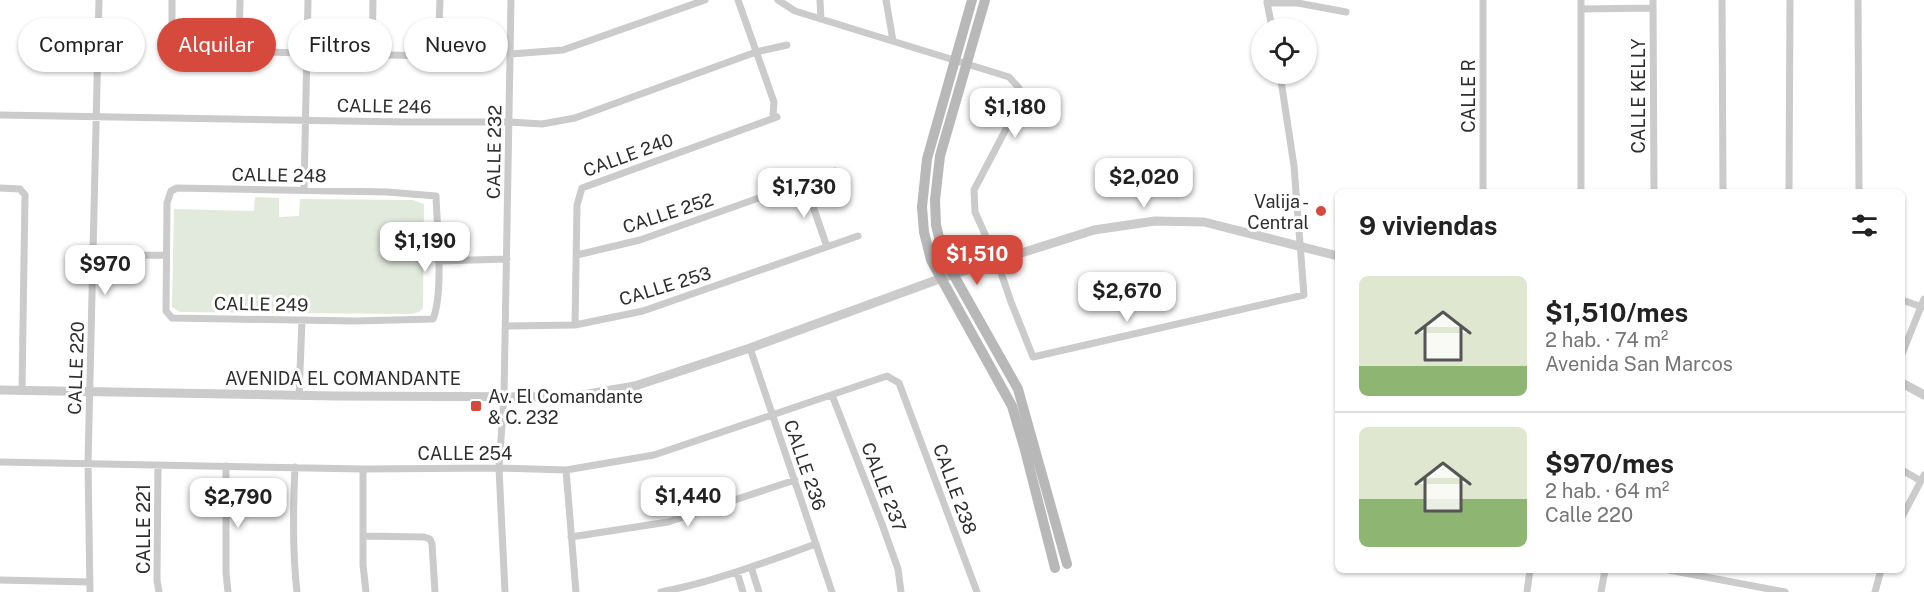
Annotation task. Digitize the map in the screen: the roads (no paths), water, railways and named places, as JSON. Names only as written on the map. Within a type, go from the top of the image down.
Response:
[{"type":"main road","points":[[972,0],[927,159],[922,207],[924,232],[931,260],[1012,406],[1055,568]]},
{"type":"main road","points":[[985,0],[940,156],[934,200],[936,225],[944,258],[1018,389],[1067,564]]},
{"type":"street","name":"CALLE 220","points":[[90,592],[88,463],[99,0]]},
{"type":"street","points":[[172,0],[172,18]]},
{"type":"street","points":[[240,0],[240,18]]},
{"type":"street","points":[[308,0],[308,18]]},
{"type":"street","points":[[372,0],[372,18]]},
{"type":"street","points":[[392,55],[431,56],[438,51],[440,0]]},
{"type":"street","name":"CALLE 232","points":[[505,592],[499,468],[506,326],[511,0]]},
{"type":"street","points":[[511,54],[563,50],[705,0]]},
{"type":"street","points":[[738,0],[756,52]]},
{"type":"street","points":[[778,0],[795,11],[1009,77],[1020,88],[1015,112],[974,190],[975,212],[997,261],[1033,357],[1304,295],[1294,166],[1282,84]]},
{"type":"street","points":[[886,0],[893,41]]},
{"type":"street","name":"CALLE R","points":[[1483,0],[1483,189]]},
{"type":"street","points":[[1581,0],[1581,189]]},
{"type":"street","points":[[1722,0],[1723,189]]},
{"type":"street","points":[[1790,0],[1790,189]]},
{"type":"street","points":[[1858,0],[1859,189]]},
{"type":"street","points":[[820,19],[822,1]]},
{"type":"street","points":[[1270,18],[1267,2],[1298,3],[1346,12]]},
{"type":"street","points":[[1581,9],[1653,4]]},
{"type":"street","name":"CALLE KELLY","points":[[1653,4],[1654,189]]},
{"type":"street","name":"CALLE 246","points":[[0,115],[542,124],[575,118],[756,52],[787,45]]},
{"type":"street","name":"CALLE 240","points":[[575,325],[578,205],[582,188],[777,117],[773,115],[774,102],[756,52]]},
{"type":"street","points":[[304,190],[307,72]]},
{"type":"street","name":"CALLE 252","points":[[577,255],[640,240],[835,171]]},
{"type":"street","points":[[805,183],[827,247]]},
{"type":"street","points":[[0,188],[20,189],[25,195],[22,391]]},
{"type":"street","name":"CALLE 248","points":[[166,255],[166,203],[171,191],[177,188],[304,190],[436,196],[438,261]]},
{"type":"street","name":"AVENIDA EL COMANDANTE","points":[[0,390],[299,396],[570,397],[635,387],[942,278],[1094,230],[1155,220],[1204,222],[1335,255]]},
{"type":"street","name":"CALLE 253","points":[[506,326],[575,325],[643,311],[858,236]]},
{"type":"street","points":[[94,256],[166,255]]},
{"type":"street","name":"CALLE 249","points":[[166,255],[166,311],[172,318],[355,321],[433,319],[436,310],[438,261]]},
{"type":"street","points":[[438,261],[507,259]]},
{"type":"street","points":[[1905,347],[1924,299]]},
{"type":"street","points":[[1905,301],[1922,308]]},
{"type":"street","points":[[299,396],[302,320]]},
{"type":"street","name":"CALLE 236","points":[[750,348],[832,592]]},
{"type":"street","name":"CALLE 254","points":[[0,462],[566,470],[654,455],[887,376],[899,383],[904,397]]},
{"type":"street","points":[[1905,385],[1924,395]]},
{"type":"street","name":"CALLE 237","points":[[832,395],[898,569],[901,592]]},
{"type":"street","name":"CALLE 238","points":[[904,397],[977,592]]},
{"type":"street","name":"CALLE 221","points":[[158,465],[157,580],[159,592]]},
{"type":"street","points":[[226,466],[228,592]]},
{"type":"street","points":[[295,467],[293,517],[297,592]]},
{"type":"street","points":[[363,468],[366,592]]},
{"type":"street","points":[[566,470],[576,592]]},
{"type":"street","points":[[1905,471],[1922,478],[1905,511]]},
{"type":"street","points":[[571,537],[668,522],[795,480]]},
{"type":"street","points":[[363,536],[430,539],[435,592]]},
{"type":"street","points":[[661,592],[675,591],[737,572],[816,544]]},
{"type":"street","points":[[1055,568],[1067,564]]},
{"type":"street","points":[[751,567],[759,592]]},
{"type":"street","points":[[737,572],[743,592]]},
{"type":"street","points":[[1527,592],[1530,573]]},
{"type":"street","points":[[1601,592],[1604,573]]},
{"type":"street","points":[[1685,573],[1785,592]]},
{"type":"street","points":[[1875,592],[1880,573]]},
{"type":"street","points":[[0,580],[89,582]]},
{"type":"place","name":"Valija - Central","points":[[1321,211]]},
{"type":"place","name":"Av. El Comandante & C. 232","points":[[476,406]]}]
